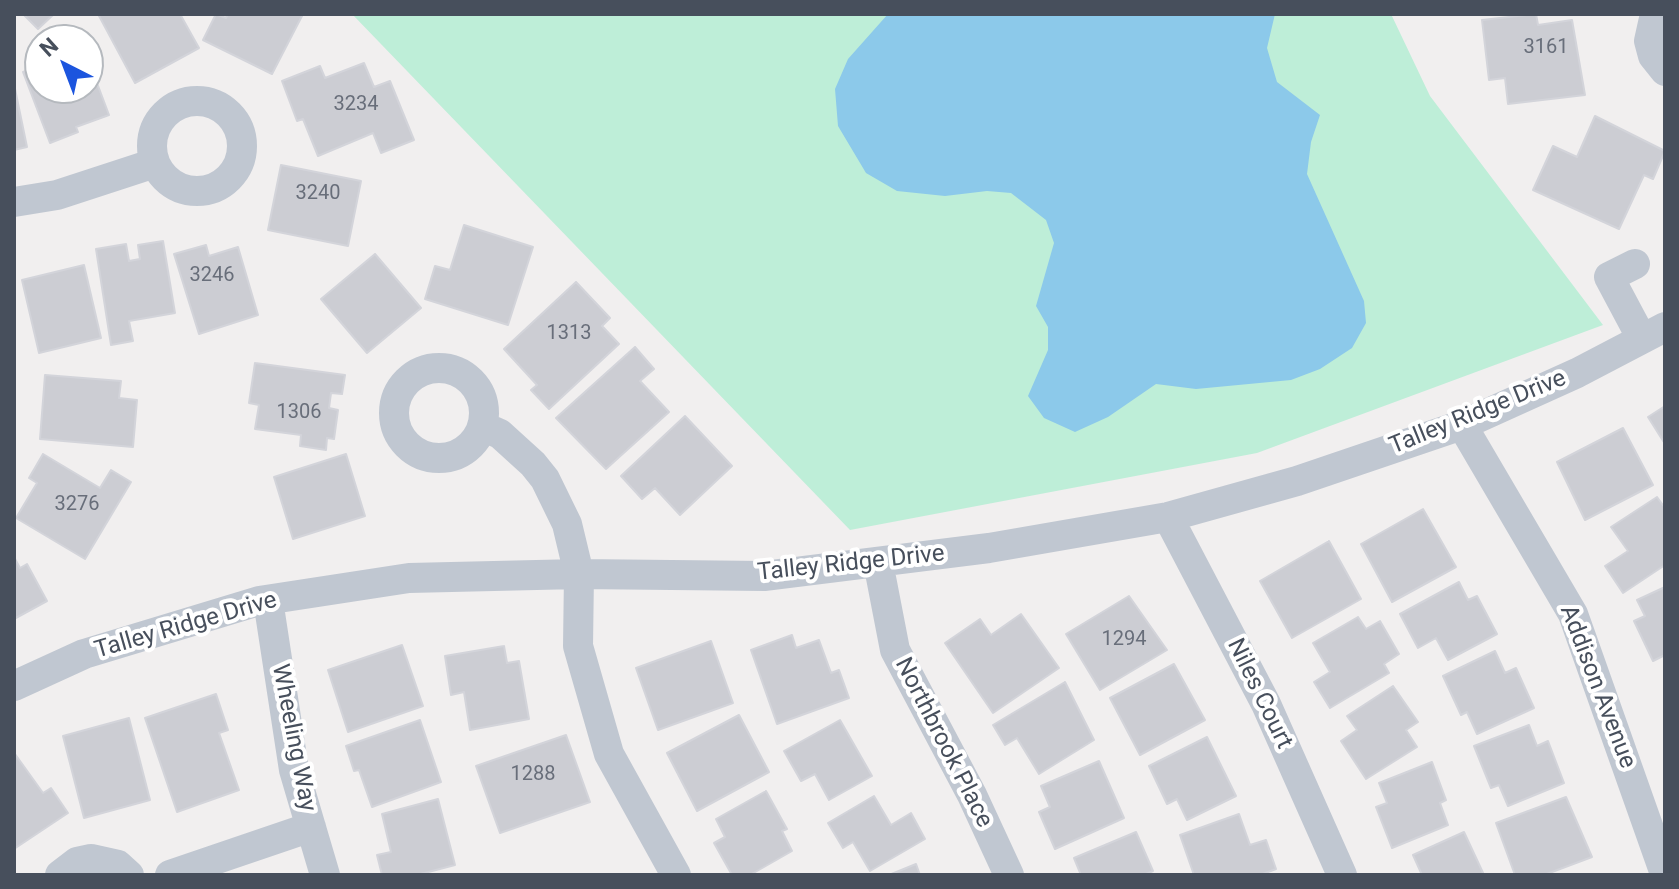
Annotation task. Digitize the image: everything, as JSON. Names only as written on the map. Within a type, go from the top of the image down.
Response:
[{"type":"street","points":[[1655,14],[1649,41],[1653,56],[1665,71]]},
{"type":"street","points":[[14,202],[57,195],[155,163]]},
{"type":"street","points":[[1635,264],[1609,277],[1653,333]]},
{"type":"street","name":"Talley Ridge Drive","points":[[14,686],[84,654],[268,600],[409,578],[579,574],[764,576],[989,548],[1168,517],[1297,481],[1462,425],[1577,373],[1653,333]]},
{"type":"street","name":"Addison Avenue","points":[[1462,425],[1573,614],[1665,874]]},
{"type":"street","points":[[482,426],[500,434],[545,479],[567,524],[579,574],[578,646],[609,754],[676,875]]},
{"type":"street","name":"Niles Court","points":[[1168,517],[1266,704],[1342,875]]},
{"type":"street","name":"Northbrook Place","points":[[878,562],[895,650],[972,795],[1009,875]]},
{"type":"street","name":"Wheeling Way","points":[[268,600],[294,770],[325,875]]},
{"type":"street","points":[[170,875],[311,827]]},
{"type":"street","points":[[60,875],[77,862],[91,859],[118,865],[129,875]]},
{"type":"green space","points":[[352,14],[1391,14],[1430,96],[1603,325],[1257,453],[850,530]]},
{"type":"water","points":[[888,14],[1275,14],[1267,48],[1277,82],[1320,115],[1311,142],[1307,174],[1364,301],[1366,323],[1352,348],[1320,369],[1291,380],[1196,389],[1156,384],[1108,417],[1075,432],[1044,418],[1028,396],[1048,350],[1048,327],[1036,306],[1054,243],[1046,220],[1011,193],[987,191],[945,196],[897,191],[866,173],[838,126],[835,89],[848,59]]},
{"type":"building","points":[[23,14],[54,14],[43,24],[33,24]]},
{"type":"building","points":[[98,14],[180,14],[199,48],[135,83]]},
{"type":"building","points":[[216,14],[226,18],[228,14],[303,14],[272,74],[203,40]]},
{"type":"building","points":[[1536,14],[1538,25],[1572,20],[1585,95],[1508,104],[1505,78],[1489,80],[1482,20]]},
{"type":"building","points":[[364,63],[374,87],[390,81],[414,140],[381,153],[373,133],[318,156],[303,119],[297,121],[282,81],[320,66],[325,78]]},
{"type":"building","points":[[14,84],[27,147],[14,150]]},
{"type":"building","points":[[104,102],[109,115],[76,127],[78,132],[50,143],[35,104]]},
{"type":"building","points":[[1595,116],[1665,151],[1653,179],[1644,175],[1619,229],[1533,190],[1553,146],[1577,157]]},
{"type":"building","points":[[281,165],[361,181],[348,246],[268,230]]},
{"type":"building","points":[[464,225],[533,247],[508,325],[425,299],[435,266],[450,270]]},
{"type":"building","points":[[163,241],[175,313],[129,321],[133,341],[111,345],[96,249],[126,244],[129,261],[140,259],[138,245]]},
{"type":"building","points":[[206,245],[209,256],[238,247],[258,315],[199,334],[174,254]]},
{"type":"building","points":[[375,254],[421,308],[367,353],[321,299]]},
{"type":"building","points":[[84,265],[101,338],[39,353],[22,280]]},
{"type":"building","points":[[576,282],[610,318],[602,326],[619,344],[549,409],[531,390],[537,385],[504,349]]},
{"type":"building","points":[[635,347],[654,369],[640,381],[669,412],[606,469],[556,418]]},
{"type":"building","points":[[255,363],[345,375],[342,394],[331,393],[329,408],[338,410],[334,439],[327,438],[326,450],[300,446],[301,435],[255,429],[259,405],[249,403]]},
{"type":"building","points":[[45,375],[121,381],[119,398],[137,400],[133,447],[40,439]]},
{"type":"building","points":[[1665,406],[1665,444],[1648,417]]},
{"type":"building","points":[[685,416],[732,466],[680,515],[655,488],[642,499],[621,476]]},
{"type":"building","points":[[1623,428],[1653,485],[1585,520],[1557,462]]},
{"type":"building","points":[[43,454],[100,488],[111,470],[131,482],[85,559],[16,518],[37,483],[29,478]]},
{"type":"building","points":[[346,454],[365,516],[293,539],[274,477]]},
{"type":"building","points":[[1657,497],[1665,508],[1665,565],[1623,593],[1605,566],[1628,551],[1611,527]]},
{"type":"building","points":[[1423,509],[1456,567],[1392,602],[1361,544]]},
{"type":"building","points":[[1329,541],[1361,599],[1292,638],[1260,581]]},
{"type":"building","points":[[14,557],[20,568],[27,564],[47,601],[14,619]]},
{"type":"building","points":[[1459,582],[1468,600],[1477,596],[1497,634],[1448,660],[1436,638],[1418,648],[1400,614]]},
{"type":"building","points":[[1665,587],[1665,655],[1653,661],[1634,621],[1645,616],[1637,600]]},
{"type":"building","points":[[1129,596],[1167,650],[1100,690],[1066,634]]},
{"type":"building","points":[[1021,614],[1059,668],[993,713],[945,643],[980,619],[991,635]]},
{"type":"building","points":[[1358,617],[1366,629],[1380,621],[1399,654],[1384,664],[1389,673],[1330,708],[1314,682],[1330,672],[1313,643]]},
{"type":"building","points":[[792,635],[796,648],[819,640],[831,673],[839,670],[849,698],[777,724],[751,650]]},
{"type":"building","points":[[711,641],[733,703],[658,730],[636,668]]},
{"type":"building","points":[[402,645],[423,706],[348,732],[328,670]]},
{"type":"building","points":[[504,646],[507,663],[519,661],[529,719],[470,730],[464,692],[451,695],[445,656]]},
{"type":"building","points":[[1495,651],[1505,673],[1516,668],[1534,708],[1477,734],[1467,712],[1461,715],[1443,676]]},
{"type":"building","points":[[1174,664],[1205,720],[1140,755],[1110,698]]},
{"type":"building","points":[[1065,682],[1094,740],[1039,774],[1017,738],[1005,745],[993,725]]},
{"type":"building","points":[[1393,686],[1418,722],[1406,730],[1417,747],[1366,779],[1341,741],[1357,730],[1347,716]]},
{"type":"building","points":[[216,694],[228,730],[219,733],[239,790],[177,812],[145,718]]},
{"type":"building","points":[[739,715],[769,772],[697,811],[667,753]]},
{"type":"building","points":[[129,718],[150,800],[84,818],[63,736]]},
{"type":"building","points":[[420,720],[441,782],[372,807],[359,770],[354,771],[346,746]]},
{"type":"building","points":[[840,720],[872,776],[829,800],[815,774],[801,781],[784,751]]},
{"type":"building","points":[[1529,725],[1537,746],[1548,741],[1564,783],[1508,806],[1499,785],[1491,788],[1474,746]]},
{"type":"building","points":[[566,735],[590,802],[500,833],[476,766]]},
{"type":"building","points":[[1207,737],[1236,796],[1187,820],[1177,799],[1167,804],[1149,766]]},
{"type":"building","points":[[15,754],[43,793],[51,788],[68,813],[14,849]]},
{"type":"building","points":[[1099,761],[1124,818],[1055,849],[1039,812],[1050,807],[1041,786]]},
{"type":"building","points":[[1432,762],[1446,800],[1440,803],[1448,825],[1392,848],[1376,807],[1387,803],[1379,783]]},
{"type":"building","points":[[766,791],[787,829],[782,831],[792,851],[750,875],[732,875],[714,843],[725,837],[716,819]]},
{"type":"building","points":[[874,796],[891,825],[911,813],[925,839],[870,871],[853,842],[843,848],[828,823]]},
{"type":"building","points":[[1566,797],[1592,857],[1544,875],[1515,875],[1496,823]]},
{"type":"building","points":[[438,799],[455,865],[417,875],[382,875],[377,855],[391,852],[382,814]]},
{"type":"building","points":[[1239,814],[1250,845],[1266,840],[1276,869],[1260,875],[1194,875],[1180,835]]},
{"type":"building","points":[[1136,832],[1153,871],[1144,875],[1081,875],[1074,858]]},
{"type":"building","points":[[1464,832],[1484,875],[1422,875],[1413,855]]},
{"type":"building","points":[[916,864],[920,875],[889,875]]}]
